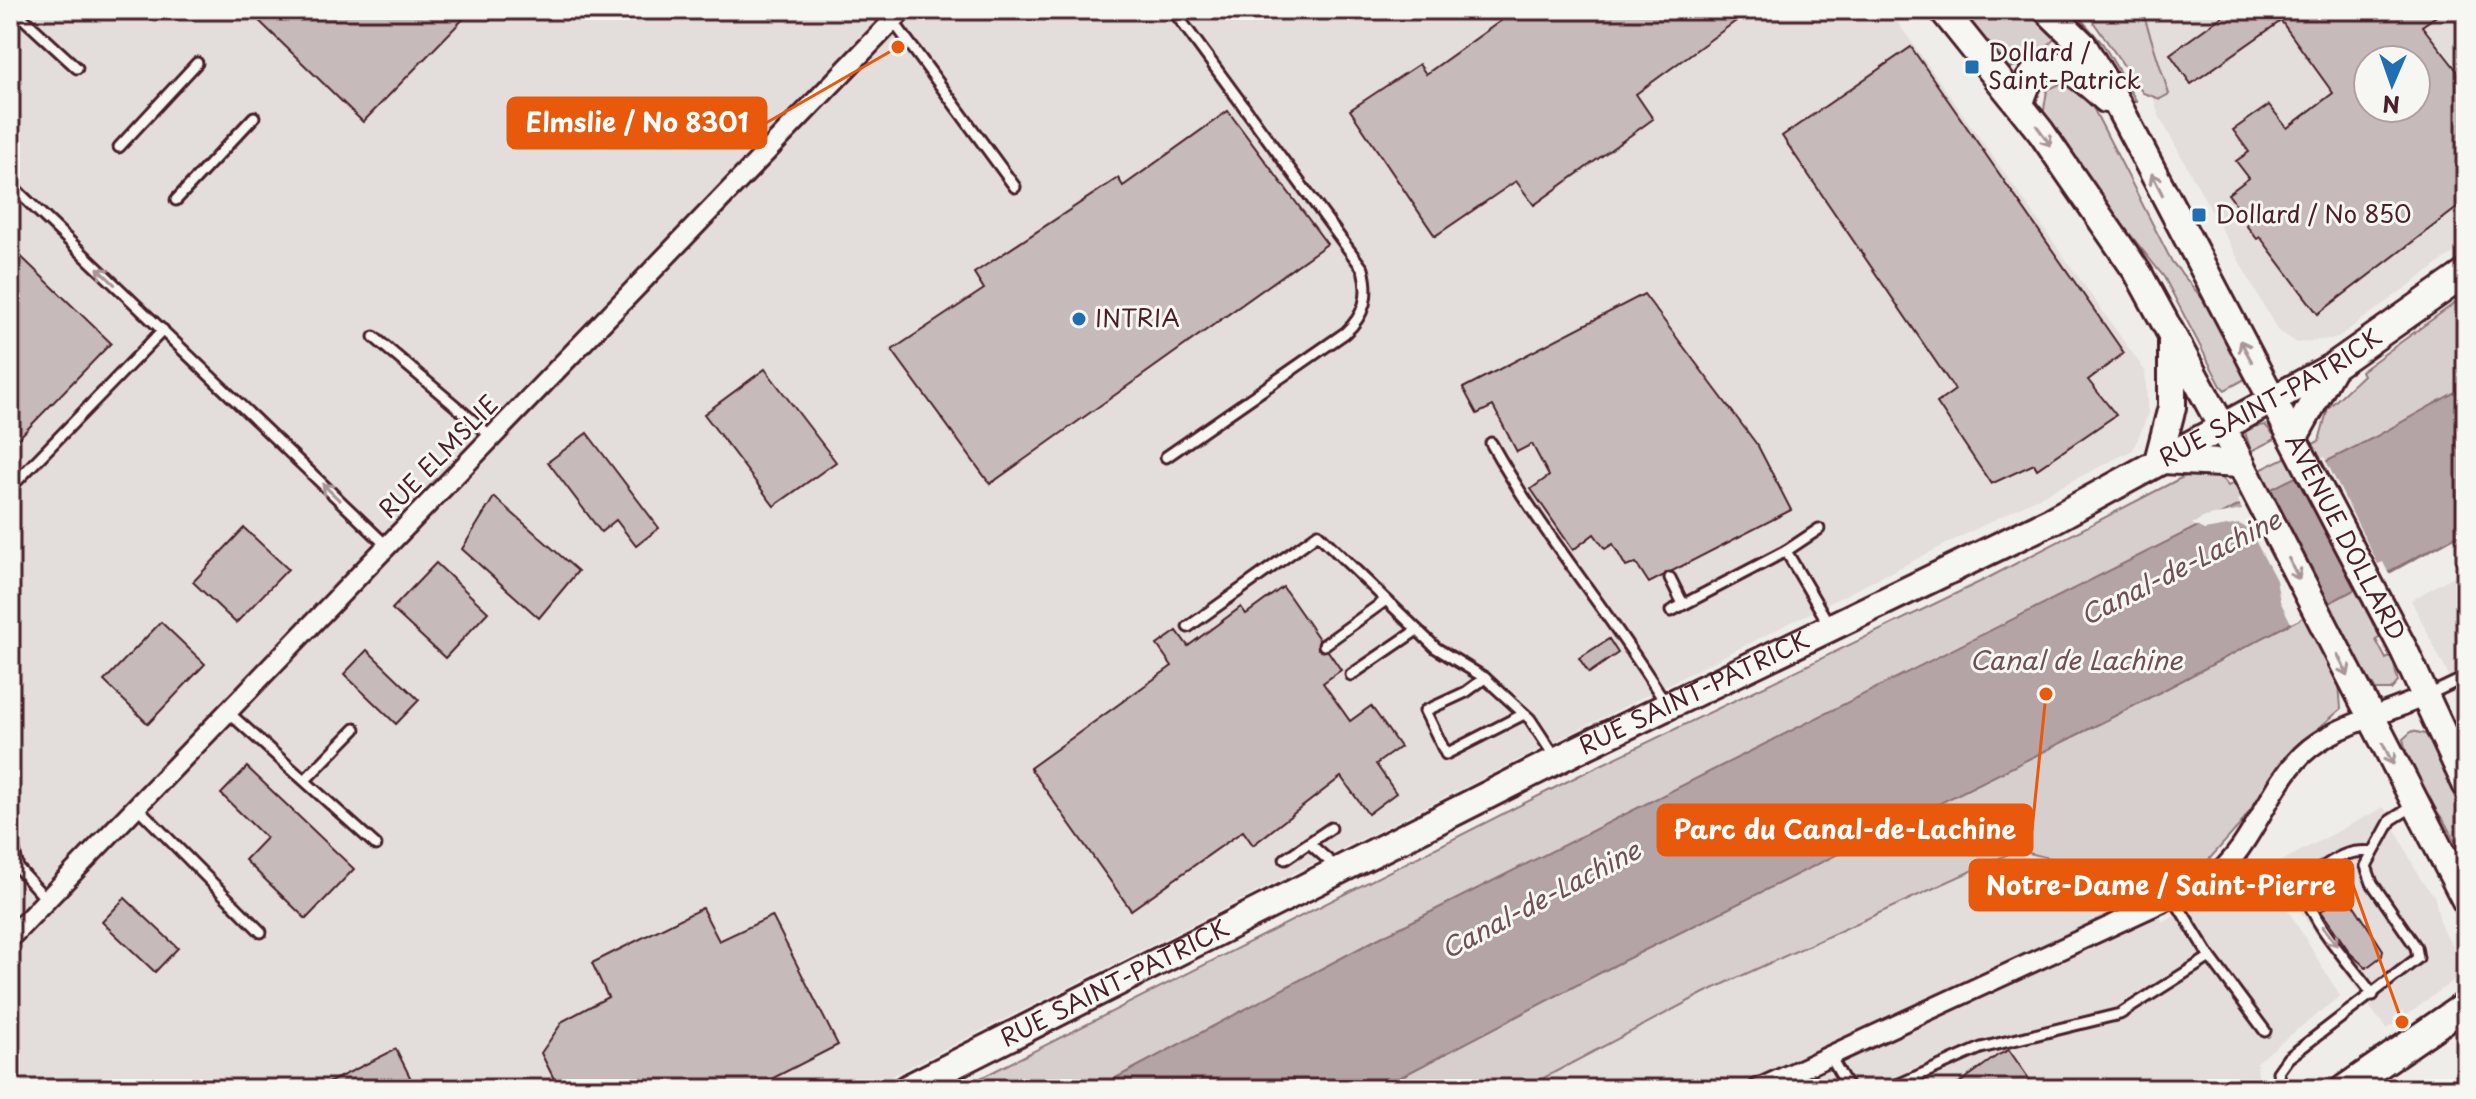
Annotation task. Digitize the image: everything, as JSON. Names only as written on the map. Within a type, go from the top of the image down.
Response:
[{"type":"main road","points":[[1943,10],[2020,104],[2125,252],[2221,425],[2466,901]]},
{"type":"main road","name":"AVENUE DOLLARD","points":[[2047,10],[2082,44],[2120,113],[2404,650],[2466,784]]},
{"type":"main road","points":[[2020,104],[2033,73],[2047,66],[2062,65],[2077,72],[2120,113]]},
{"type":"main road","name":"RUE SAINT-PATRICK","points":[[906,1089],[1557,760],[2043,525],[2221,425],[2334,366],[2466,273]]},
{"type":"main road","points":[[2172,334],[2173,399],[2158,461],[2244,470]]},
{"type":"main road","points":[[2297,444],[2334,366]]},
{"type":"main road","points":[[2344,1089],[2466,1005]]},
{"type":"street","name":"RUE ELMSLIE","points":[[10,938],[898,15]]},
{"type":"street","points":[[1758,1089],[2210,880],[2229,864],[2305,753],[2320,741],[2425,696]]},
{"type":"lane","points":[[14,10],[77,68]]},
{"type":"lane","points":[[1166,457],[1345,333],[1362,314],[1367,283],[1363,269],[1173,10]]},
{"type":"lane","points":[[898,15],[1015,187]]},
{"type":"lane","points":[[119,147],[197,63]]},
{"type":"lane","points":[[176,200],[254,117]]},
{"type":"lane","points":[[10,184],[387,546]]},
{"type":"lane","points":[[10,488],[163,330]]},
{"type":"lane","points":[[374,337],[492,437]]},
{"type":"lane","points":[[1491,443],[1577,578],[1639,657],[1668,707]]},
{"type":"lane","points":[[1671,611],[1786,551],[1819,529]]},
{"type":"lane","points":[[1188,627],[1318,534],[1436,648],[1485,678],[1535,724],[1557,760]]},
{"type":"lane","points":[[1786,551],[1832,629]]},
{"type":"lane","points":[[1670,578],[1683,604]]},
{"type":"lane","points":[[1324,645],[1386,600]]},
{"type":"lane","points":[[1351,675],[1417,630]]},
{"type":"lane","points":[[2425,696],[2466,677]]},
{"type":"lane","points":[[1485,678],[1466,692],[1425,711],[1446,754],[1524,714]]},
{"type":"lane","points":[[228,712],[376,845]]},
{"type":"lane","points":[[306,779],[355,729]]},
{"type":"lane","points":[[2283,1089],[2278,1072],[2288,1058],[2413,965],[2418,953],[2367,875],[2371,852],[2391,820],[2415,805]]},
{"type":"lane","points":[[137,807],[261,932]]},
{"type":"lane","points":[[1285,859],[1331,828]]},
{"type":"lane","points":[[10,833],[22,876],[47,900]]},
{"type":"lane","points":[[1309,843],[1338,871]]},
{"type":"lane","points":[[2371,852],[2353,851],[2336,859],[2312,876],[2307,894],[2317,918],[2373,995]]},
{"type":"lane","points":[[2174,899],[2210,957],[2265,1031]]},
{"type":"lane","points":[[1888,1089],[1981,1048],[2120,1014],[2210,957]]},
{"type":"lane","points":[[1830,1056],[1849,1089]]},
{"type":"shaded area","points":[[10,10],[1889,10],[2145,371],[2148,415],[2133,450],[866,1089],[10,1089]]},
{"type":"shaded area","points":[[1956,10],[2027,14],[2049,27],[2054,39],[2032,56],[2008,68]]},
{"type":"shaded area","points":[[2067,10],[2073,10],[2103,44],[2137,102],[2132,102],[2098,44]]},
{"type":"shaded area","points":[[2085,10],[2142,10],[2169,94],[2160,99],[2143,93]]},
{"type":"shaded area","points":[[2135,10],[2466,10],[2466,244],[2337,338],[2297,343],[2277,330],[2159,116],[2141,53]]},
{"type":"shaded area","points":[[2064,82],[2084,90],[2172,262],[2211,309],[2245,379],[2225,390],[2221,386],[2164,277],[2094,189],[2043,116],[2047,90]]},
{"type":"shaded area","points":[[2466,295],[2466,531],[2356,591],[2380,637],[2376,640],[2386,659],[2392,656],[2398,682],[2391,690],[2376,690],[2350,651],[2305,616],[2339,683],[2341,709],[2290,753],[2239,826],[2196,874],[2168,871],[2142,881],[2017,850],[1704,993],[1523,1089],[959,1089],[1578,776],[1988,578],[2179,479],[2205,472],[2217,476],[2228,486],[2319,441],[2328,408],[2363,375],[2361,371]]},
{"type":"shaded area","points":[[2265,425],[2277,438],[2251,451],[2245,432],[2251,427]]},
{"type":"shaded area","points":[[2466,569],[2466,711],[2411,600]]},
{"type":"shaded area","points":[[2412,731],[2425,734],[2431,740],[2446,769],[2461,813],[2466,862],[2410,768],[2403,739]]},
{"type":"shaded area","points":[[2384,807],[2421,880],[2434,895],[2442,929],[2453,946],[2454,972],[2458,977],[2406,1016],[2402,1011],[2393,1018],[2396,1023],[2386,1029],[2268,868]]},
{"type":"shaded area","points":[[2018,850],[2142,881],[2163,922],[2264,870],[2340,996],[2257,1062],[2259,1089],[1523,1089],[1704,993]]},
{"type":"water","name":"Canal de Lachine","points":[[2466,386],[2466,531],[2107,720],[1621,962],[1378,1089],[1095,1089],[1377,939],[2375,437]]},
{"type":"pier","points":[[2324,457],[2378,564],[2383,562],[2390,576],[2356,592],[2297,472]]},
{"type":"pier","points":[[2267,486],[2319,588],[2322,586],[2329,600],[2328,605],[2291,623],[2280,601],[2276,580],[2249,529],[2239,524],[2204,530],[2192,524],[2205,517],[2242,510],[2238,500]]},
{"type":"building","points":[[248,10],[472,10],[363,122]]},
{"type":"building","points":[[1516,10],[1751,10],[1636,94],[1653,119],[1534,205],[1516,181],[1435,236],[1350,110],[1419,64],[1426,74]]},
{"type":"building","points":[[2231,10],[2445,10],[2422,26],[2466,82],[2466,201],[2318,314],[2260,237],[2257,239],[2246,225],[2249,222],[2228,194],[2249,178],[2236,161],[2249,152],[2233,130],[2269,105],[2287,128],[2333,93],[2281,21],[2191,84],[2170,54]]},
{"type":"building","points":[[1911,47],[2124,353],[2088,380],[2116,415],[2037,469],[2034,464],[1991,484],[1937,403],[1955,390],[1782,136]]},
{"type":"building","name":"INTRIA","points":[[1228,111],[1327,244],[990,484],[892,350],[984,289],[974,273],[1118,178],[1123,186]]},
{"type":"building","points":[[10,246],[111,343],[10,447]]},
{"type":"building","points":[[1644,294],[1758,446],[1791,510],[1649,583],[1636,563],[1626,567],[1613,544],[1605,549],[1594,534],[1573,550],[1531,489],[1549,476],[1532,444],[1517,452],[1493,406],[1477,414],[1463,388]]},
{"type":"building","points":[[765,369],[836,462],[774,506],[704,414]]},
{"type":"building","points":[[587,433],[659,528],[636,546],[616,520],[601,532],[548,462]]},
{"type":"building","points":[[494,497],[578,571],[539,618],[462,549]]},
{"type":"building","points":[[244,528],[288,569],[236,623],[193,582]]},
{"type":"building","points":[[436,563],[488,612],[445,658],[392,609]]},
{"type":"building","points":[[1283,587],[1319,639],[1318,649],[1328,651],[1341,670],[1323,683],[1350,721],[1371,706],[1400,747],[1376,764],[1396,793],[1368,814],[1341,777],[1253,845],[1243,831],[1131,910],[1030,768],[1172,666],[1157,645],[1177,631],[1188,646],[1241,607],[1246,614]]},
{"type":"building","points":[[161,622],[205,664],[148,724],[104,681]]},
{"type":"building","points":[[1609,639],[1618,653],[1589,673],[1579,658]]},
{"type":"building","points":[[367,650],[419,700],[396,724],[344,674]]},
{"type":"building","points":[[247,767],[354,869],[306,919],[245,860],[266,838],[221,794]]},
{"type":"building","points":[[2346,893],[2383,950],[2382,956],[2366,968],[2351,954],[2321,911]]},
{"type":"building","points":[[125,898],[178,948],[155,972],[102,922]]},
{"type":"building","points":[[702,908],[719,941],[772,916],[838,1045],[752,1089],[559,1089],[541,1053],[563,1021],[608,997],[592,963]]},
{"type":"building","points":[[396,1049],[416,1089],[316,1089]]},
{"type":"building","points":[[2009,1050],[2036,1089],[1951,1089],[1998,1055]]},
{"type":"place","name":"Elmslie / No 8301","points":[[898,47]]},
{"type":"place","name":"Dollard / Saint-Patrick","points":[[1972,67]]},
{"type":"place","name":"Dollard / No 850","points":[[2199,215]]},
{"type":"place","name":"INTRIA","points":[[1079,319]]},
{"type":"place","name":"Parc du Canal-de-Lachine","points":[[2046,694]]},
{"type":"place","name":"Notre-Dame / Saint-Pierre","points":[[2402,1022]]},
{"type":"water label","name":"Canal-de-Lachine","points":[[2181,568]]},
{"type":"water label","name":"Canal-de-Lachine","points":[[1541,900]]}]
